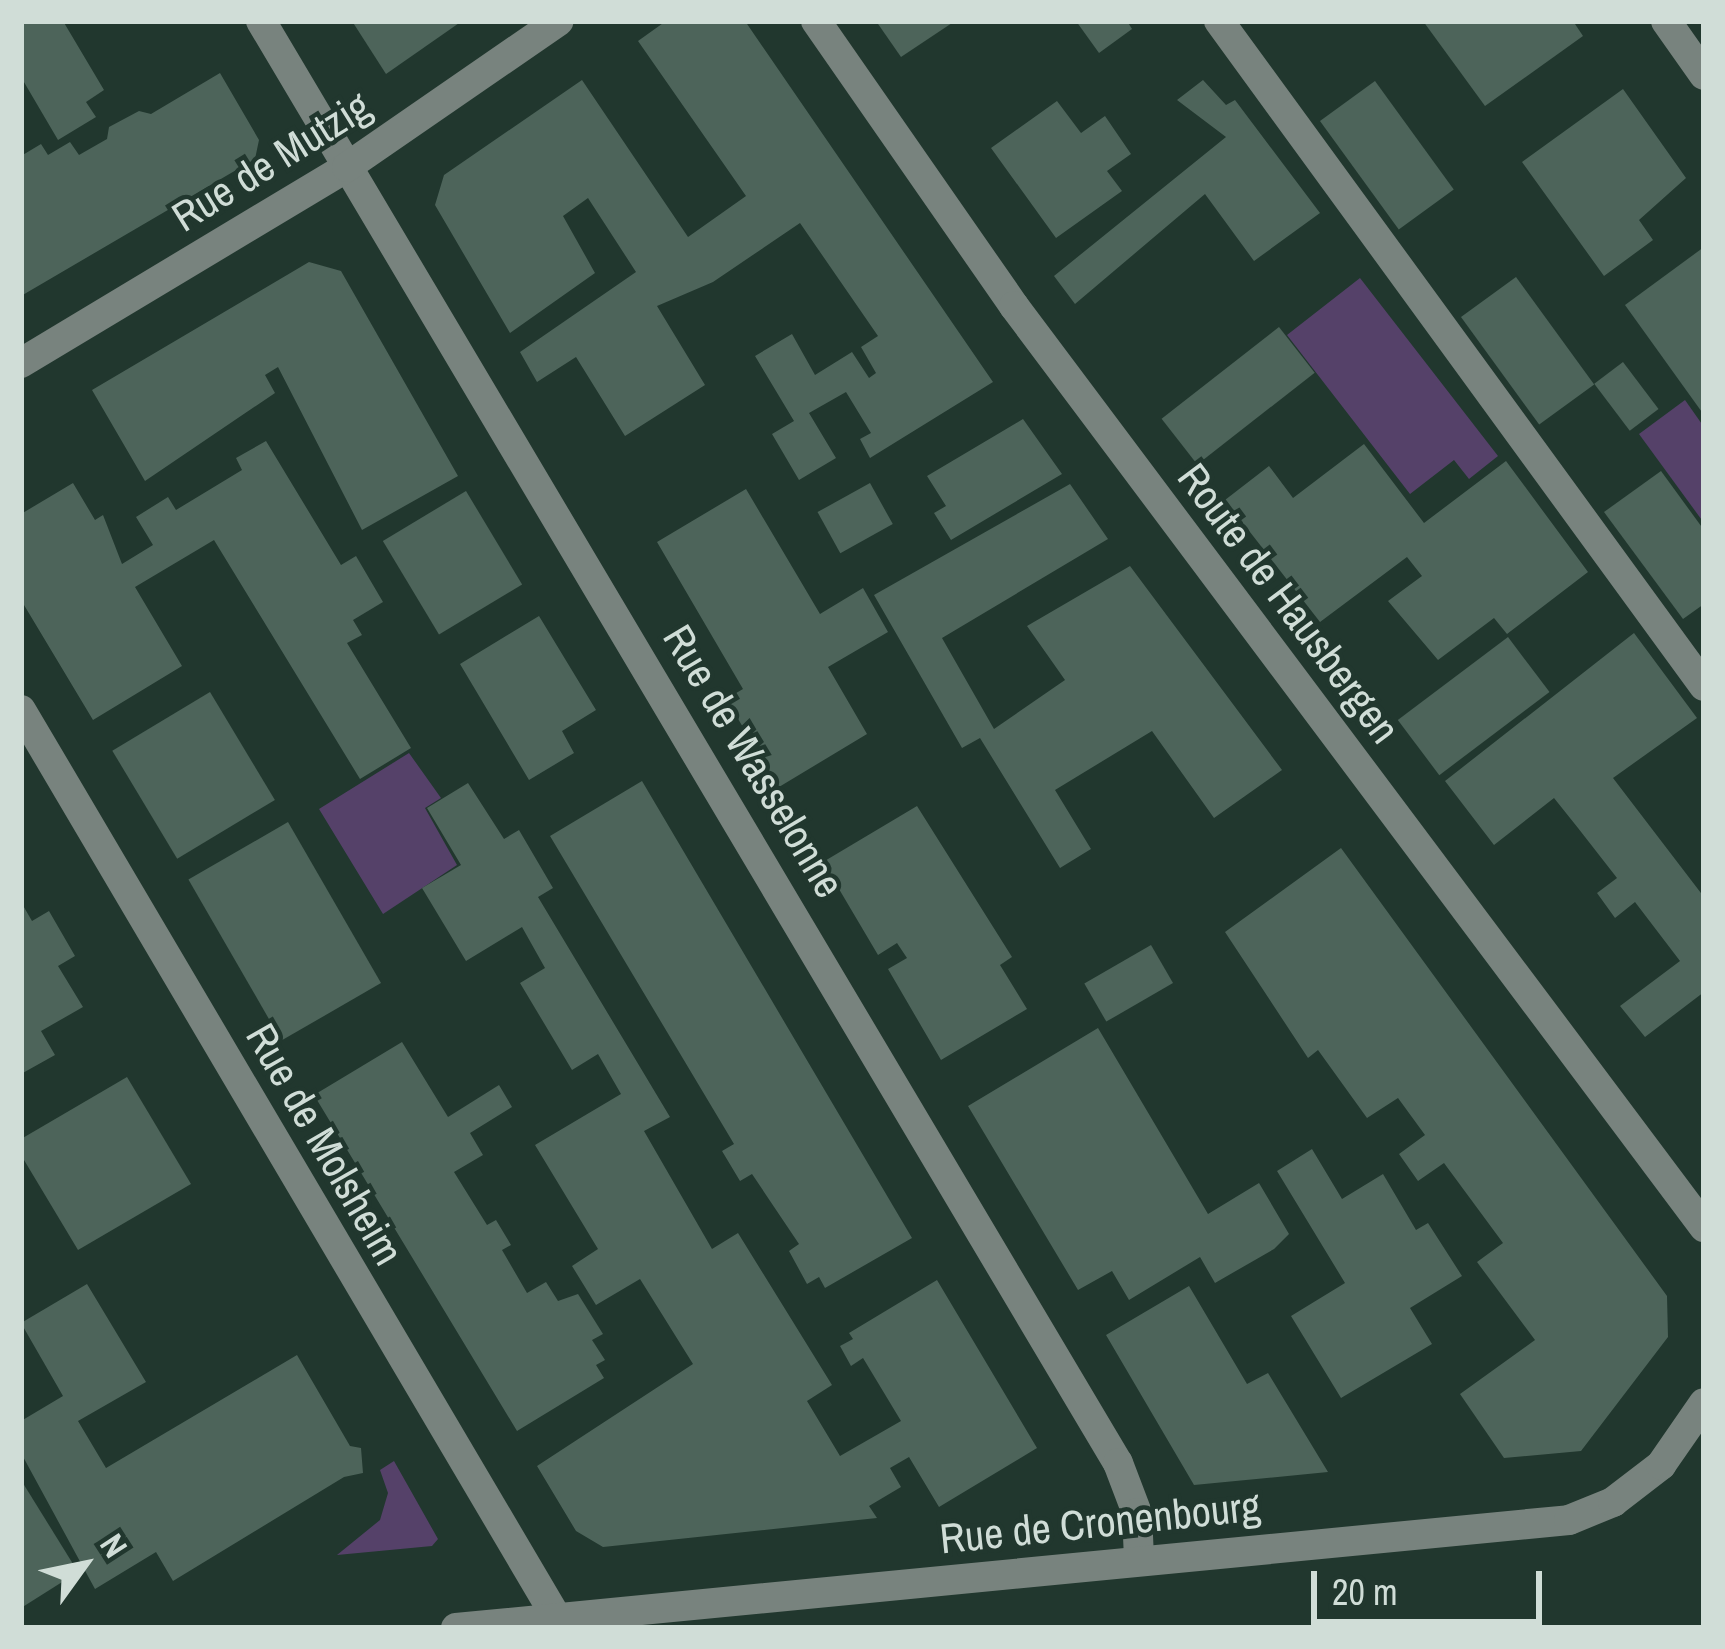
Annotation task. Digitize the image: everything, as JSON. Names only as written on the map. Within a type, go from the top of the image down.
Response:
[{"type":"street","name":"Rue de Wasselonne","points":[[261,21],[1118,1463],[1137,1513],[1139,1558]]},
{"type":"street","name":"Rue de Mutzig","points":[[21,363],[347,166],[559,21]]},
{"type":"street","name":"Route de Hausbergen","points":[[816,21],[1014,306],[1704,1227]]},
{"type":"street","points":[[1219,21],[1704,686]]},
{"type":"street","points":[[1666,21],[1704,75]]},
{"type":"street","name":"Rue de Molsheim","points":[[21,710],[558,1620]]},
{"type":"street","name":"Rue de Cronenbourg","points":[[456,1628],[1139,1558],[1569,1520],[1613,1502],[1661,1465],[1704,1403]]},
{"type":"shaded area","points":[[1360,278],[1498,456],[1469,479],[1454,460],[1410,494],[1287,335]]},
{"type":"shaded area","points":[[1685,400],[1704,427],[1704,523],[1639,434]]},
{"type":"shaded area","points":[[409,753],[441,798],[425,808],[457,865],[383,914],[319,809]]},
{"type":"shaded area","points":[[394,1461],[438,1539],[432,1546],[337,1555],[380,1520],[388,1493],[380,1470]]},
{"type":"building","points":[[21,21],[63,21],[104,90],[86,102],[96,117],[58,140],[21,77]]},
{"type":"building","points":[[352,21],[462,21],[386,74]]},
{"type":"building","points":[[666,21],[745,21],[993,382],[870,458],[860,439],[871,433],[846,392],[809,413],[836,458],[799,480],[772,434],[794,421],[755,356],[792,334],[815,375],[852,352],[869,378],[876,373],[861,347],[878,336],[800,223],[713,282],[657,306],[705,385],[625,436],[576,357],[537,382],[520,352],[636,272],[588,198],[563,216],[595,273],[510,333],[435,205],[444,175],[582,80],[688,237],[746,196],[638,41]]},
{"type":"building","points":[[876,21],[955,21],[901,57]]},
{"type":"building","points":[[1076,21],[1127,21],[1132,29],[1099,53]]},
{"type":"building","points":[[1423,21],[1573,21],[1583,36],[1485,106]]},
{"type":"building","points":[[220,73],[259,140],[255,159],[21,296],[21,156],[41,144],[48,155],[70,142],[79,155],[107,139],[109,127],[139,111],[151,114]]},
{"type":"building","points":[[1203,80],[1226,105],[1235,100],[1320,213],[1254,261],[1205,194],[1075,304],[1054,276],[1226,137],[1177,100]]},
{"type":"building","points":[[1375,81],[1454,189],[1399,229],[1320,121]]},
{"type":"building","points":[[1623,89],[1686,178],[1639,220],[1653,240],[1604,276],[1522,162]]},
{"type":"building","points":[[1057,101],[1081,133],[1105,116],[1131,154],[1107,171],[1122,191],[1056,238],[991,148]]},
{"type":"building","points":[[1704,247],[1704,415],[1625,305]]},
{"type":"building","points":[[309,262],[341,271],[458,476],[362,530],[278,367],[265,375],[275,393],[145,481],[92,390]]},
{"type":"building","points":[[1516,277],[1594,385],[1539,425],[1461,317]]},
{"type":"building","points":[[1279,327],[1315,373],[1197,464],[1162,419]]},
{"type":"building","points":[[1623,362],[1659,409],[1630,431],[1594,384]]},
{"type":"building","points":[[1023,419],[1062,474],[951,540],[934,513],[946,506],[927,476]]},
{"type":"building","points":[[266,441],[341,565],[356,556],[383,602],[353,620],[362,635],[347,643],[411,748],[360,779],[214,540],[135,587],[182,666],[93,720],[21,600],[21,514],[73,483],[95,520],[103,515],[122,564],[153,545],[136,517],[168,497],[176,510],[242,470],[236,458]]},
{"type":"building","points":[[1364,444],[1424,523],[1506,461],[1588,572],[1507,634],[1494,618],[1438,660],[1388,601],[1422,576],[1407,557],[1320,622],[1225,500],[1269,466],[1293,498]]},
{"type":"building","points":[[1661,471],[1704,530],[1704,604],[1683,619],[1604,512]]},
{"type":"building","points":[[870,483],[893,524],[840,553],[818,512]]},
{"type":"building","points":[[1070,484],[1108,539],[942,638],[994,729],[1065,680],[1027,626],[1130,566],[1282,770],[1214,818],[1152,731],[1055,790],[1091,849],[1060,868],[980,738],[962,748],[874,595]]},
{"type":"building","points":[[746,489],[820,614],[863,588],[888,632],[828,667],[867,734],[779,787],[726,699],[743,689],[657,542]]},
{"type":"building","points":[[466,491],[522,584],[439,634],[383,541]]},
{"type":"building","points":[[539,616],[596,710],[562,731],[574,753],[529,780],[460,664]]},
{"type":"building","points":[[1634,633],[1697,718],[1613,778],[1704,897],[1704,992],[1645,1037],[1620,1006],[1680,961],[1635,902],[1615,918],[1597,893],[1617,878],[1578,828],[1554,798],[1494,845],[1445,781]]},
{"type":"building","points":[[1508,637],[1550,692],[1439,775],[1398,720]]},
{"type":"building","points":[[210,692],[275,800],[177,859],[112,751]]},
{"type":"building","points":[[642,781],[912,1238],[825,1288],[819,1277],[807,1284],[789,1251],[799,1244],[752,1174],[740,1181],[722,1151],[734,1144],[550,836]]},
{"type":"building","points":[[468,783],[504,839],[519,830],[553,888],[538,897],[670,1117],[644,1131],[712,1249],[738,1233],[832,1385],[807,1401],[840,1456],[901,1421],[863,1358],[851,1366],[840,1346],[853,1339],[849,1333],[937,1280],[1037,1448],[939,1507],[909,1457],[890,1468],[901,1487],[869,1506],[877,1518],[603,1547],[576,1531],[537,1466],[693,1364],[640,1279],[596,1305],[572,1266],[598,1249],[535,1145],[621,1094],[598,1054],[572,1070],[520,983],[545,968],[522,927],[466,961],[422,888],[461,865],[427,808]]},
{"type":"building","points":[[917,806],[1012,957],[1000,965],[1027,1009],[941,1060],[888,969],[907,958],[897,943],[878,955],[823,862]]},
{"type":"building","points":[[288,822],[381,983],[281,1041],[188,880]]},
{"type":"building","points":[[1341,848],[1667,1296],[1668,1337],[1581,1451],[1504,1458],[1460,1394],[1535,1340],[1477,1262],[1503,1243],[1444,1163],[1418,1181],[1399,1154],[1425,1135],[1398,1098],[1367,1118],[1318,1050],[1308,1058],[1225,932]]},
{"type":"building","points":[[21,902],[32,921],[49,911],[75,956],[58,966],[83,1007],[41,1031],[55,1055],[21,1074]]},
{"type":"building","points":[[1151,945],[1173,983],[1106,1022],[1084,983]]},
{"type":"building","points":[[1098,1028],[1208,1214],[1259,1183],[1289,1234],[1274,1249],[1215,1283],[1200,1257],[1129,1300],[1112,1271],[1078,1290],[968,1106]]},
{"type":"building","points":[[402,1042],[448,1117],[499,1085],[512,1107],[470,1133],[483,1155],[454,1172],[487,1225],[496,1220],[511,1245],[502,1250],[527,1293],[546,1282],[558,1301],[578,1294],[603,1334],[592,1340],[605,1360],[596,1365],[604,1378],[517,1431],[314,1095]]},
{"type":"building","points":[[127,1077],[191,1184],[78,1250],[21,1155],[21,1139]]},
{"type":"building","points":[[1312,1149],[1342,1199],[1383,1174],[1416,1230],[1428,1223],[1462,1276],[1410,1308],[1432,1344],[1341,1398],[1291,1316],[1345,1283],[1277,1171]]},
{"type":"building","points":[[87,1284],[146,1382],[78,1421],[106,1468],[297,1355],[350,1446],[361,1448],[363,1473],[344,1477],[173,1581],[156,1552],[95,1589],[21,1453],[21,1421],[63,1396],[21,1323]]},
{"type":"building","points":[[1189,1286],[1247,1384],[1268,1373],[1328,1472],[1194,1485],[1106,1335]]},
{"type":"building","points":[[21,1480],[78,1572],[21,1608]]}]
